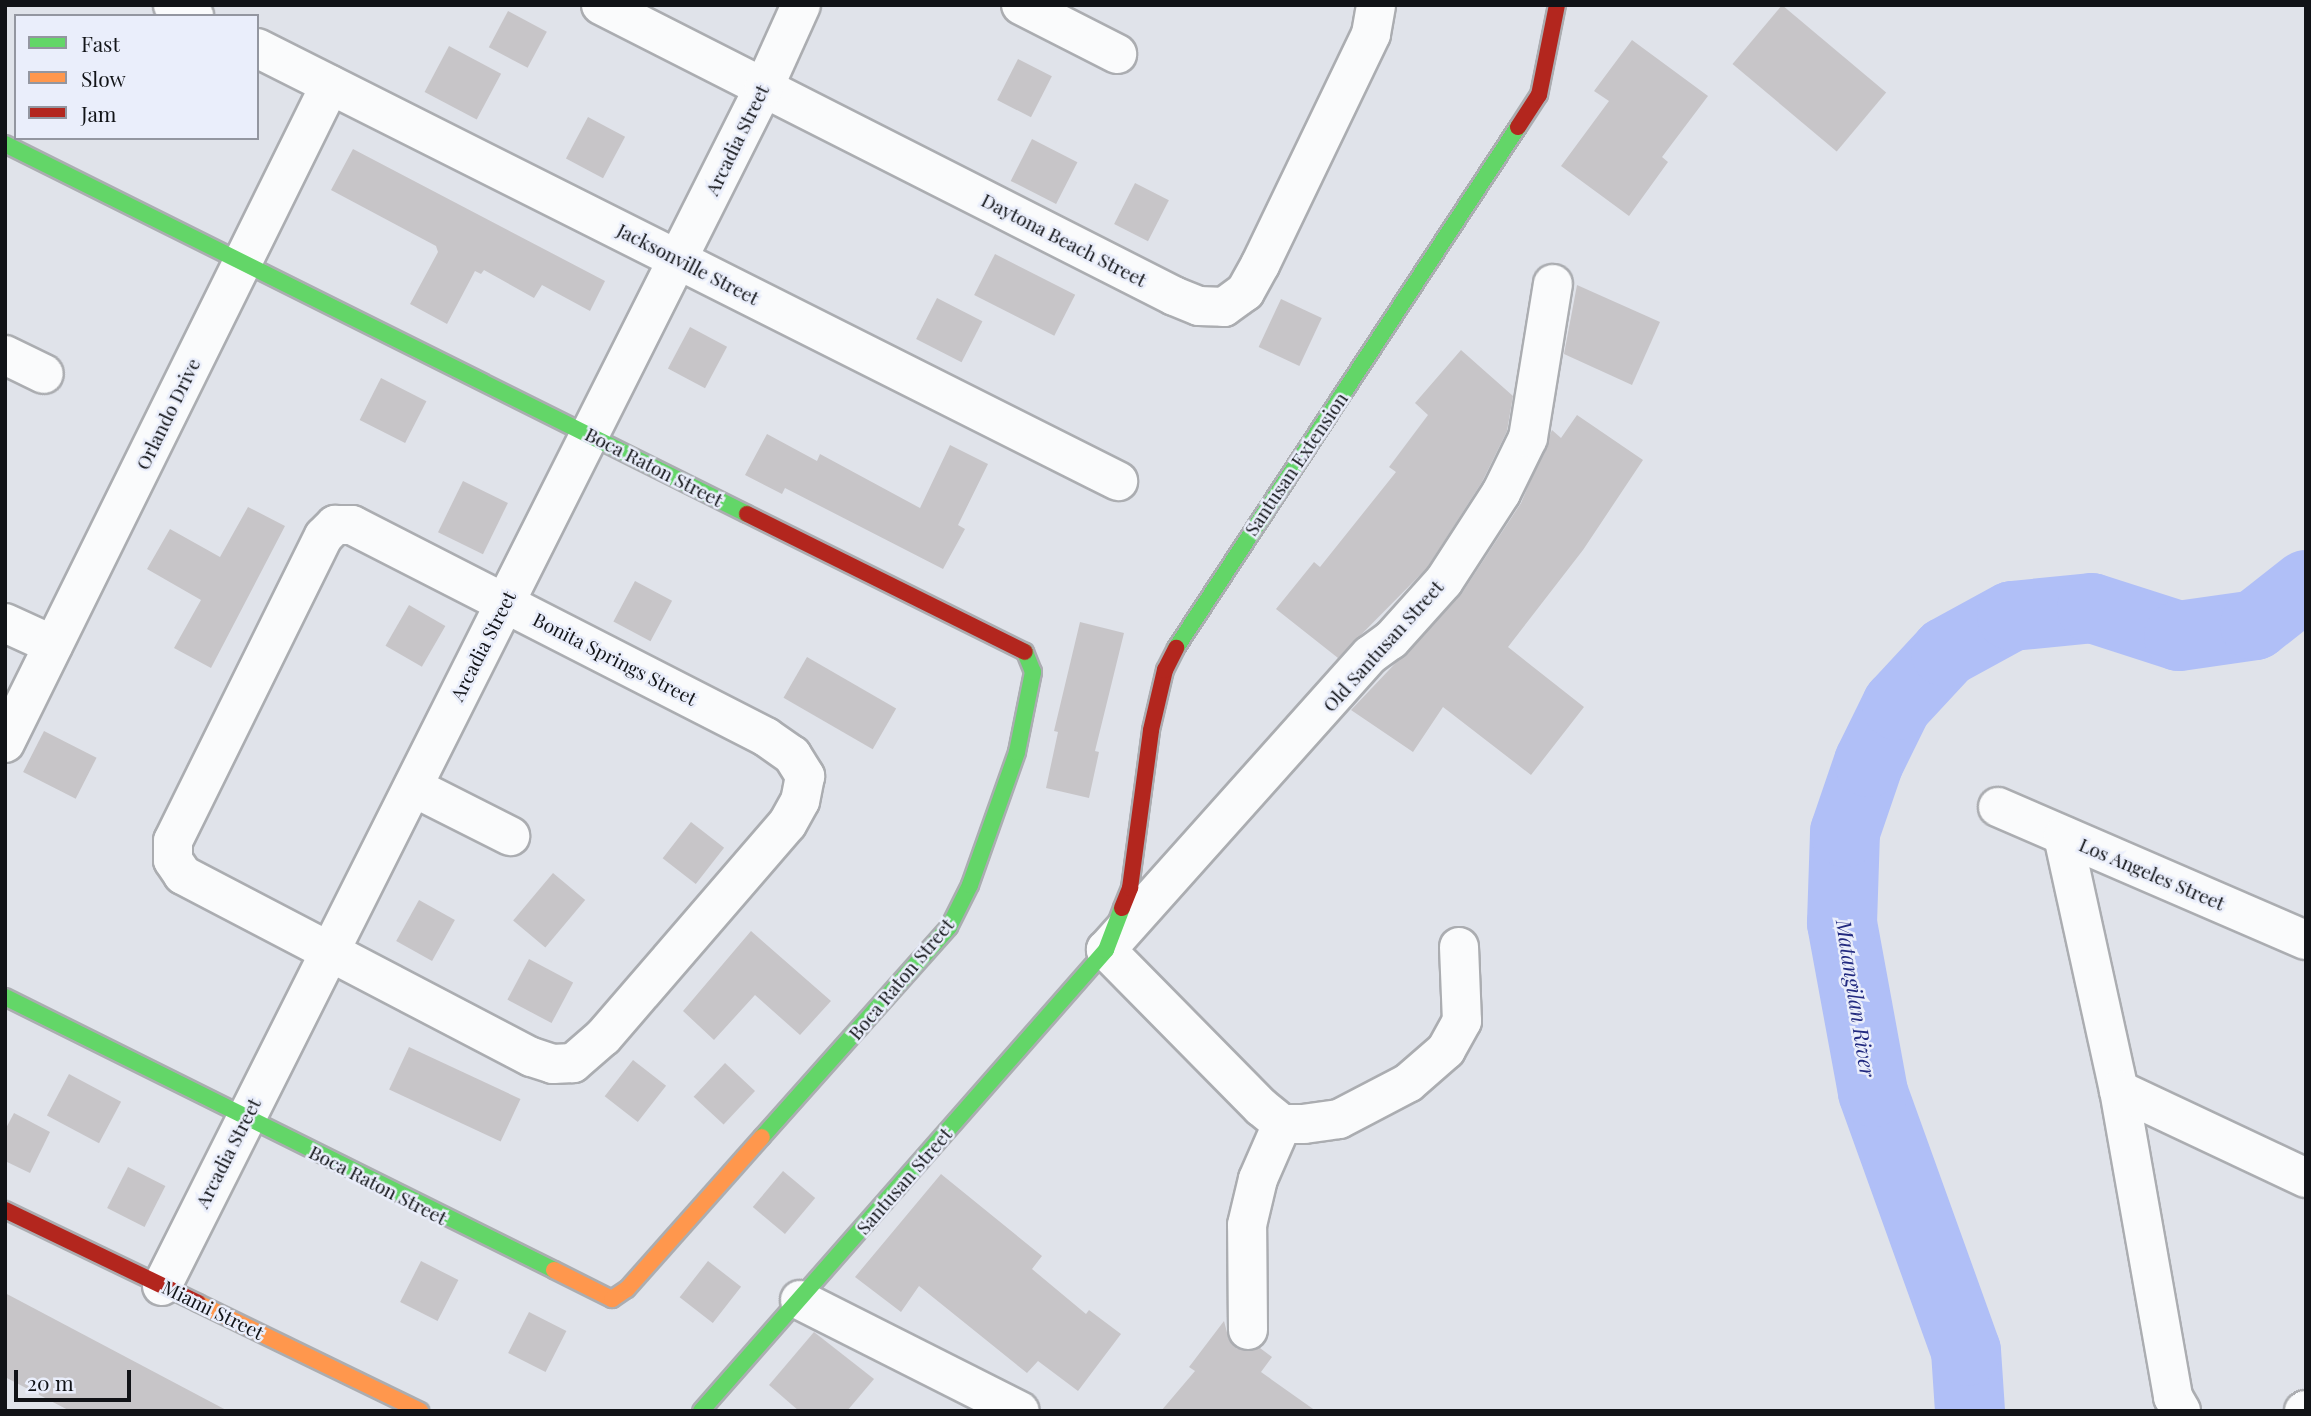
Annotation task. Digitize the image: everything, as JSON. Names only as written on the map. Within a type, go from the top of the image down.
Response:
[{"type":"street","points":[[173,5],[190,14]]},
{"type":"street","name":"Daytona Beach Street","points":[[601,5],[1174,296],[1199,306],[1224,307],[1245,292],[1260,265],[1371,34],[1376,5]]},
{"type":"street","name":"Arcadia Street","points":[[162,1286],[764,87],[800,5]]},
{"type":"street","points":[[1021,5],[1117,54]]},
{"type":"street","name":"Santusan Extension","points":[[1106,950],[1130,888],[1151,730],[1165,670],[1186,629],[1539,95],[1557,5]]},
{"type":"street","name":"Jacksonville Street","points":[[259,49],[1118,481]]},
{"type":"street","name":"Orlando Drive","points":[[5,743],[330,85]]},
{"type":"street","name":"Boca Raton Street","points":[[5,144],[1025,652],[1033,672],[1017,752],[970,886],[949,927],[627,1289],[612,1299],[5,997]]},
{"type":"street","name":"Old Santusan Street","points":[[1106,950],[1370,655],[1391,640],[1444,581],[1501,494],[1528,438],[1553,284]]},
{"type":"street","points":[[5,355],[44,374]]},
{"type":"street","name":"Bonita Springs Street","points":[[352,525],[766,737],[792,755],[805,776],[800,801],[787,824],[603,1037],[573,1063],[553,1064],[531,1057],[331,949],[183,875],[173,860],[173,841],[324,536],[335,526],[352,525]]},
{"type":"street","points":[[5,623],[53,645]]},
{"type":"street","points":[[413,786],[510,836]]},
{"type":"street","name":"Los Angeles Street","points":[[1998,807],[2304,937]]},
{"type":"street","points":[[2063,836],[2119,1090],[2173,1397],[2181,1411]]},
{"type":"street","points":[[1106,950],[1282,1124],[1339,1119],[1428,1068],[1457,1036],[1462,1021],[1459,947]]},
{"type":"street","name":"Santusan Street","points":[[701,1411],[1106,950]]},
{"type":"street","points":[[2119,1090],[2306,1178]]},
{"type":"street","points":[[1248,1330],[1247,1225],[1258,1179],[1282,1124]]},
{"type":"street","name":"Miami Street","points":[[5,1210],[420,1411]]},
{"type":"street","points":[[800,1300],[1020,1411]]},
{"type":"building","points":[[1782,5],[1886,92],[1837,151],[1733,64]]},
{"type":"building","points":[[508,11],[547,32],[528,68],[489,47]]},
{"type":"building","points":[[1632,40],[1708,96],[1662,157],[1668,162],[1629,216],[1561,166],[1609,101],[1594,91]]},
{"type":"building","points":[[449,46],[501,74],[477,120],[425,92]]},
{"type":"building","points":[[1018,59],[1052,76],[1031,117],[997,100]]},
{"type":"building","points":[[588,117],[625,137],[603,178],[566,158]]},
{"type":"building","points":[[1032,139],[1077,162],[1056,204],[1011,181]]},
{"type":"building","points":[[353,149],[605,281],[590,311],[542,285],[534,298],[484,270],[481,274],[475,271],[447,324],[410,304],[438,252],[436,246],[331,190]]},
{"type":"building","points":[[1135,183],[1169,200],[1148,241],[1114,224]]},
{"type":"building","points":[[995,254],[1075,295],[1054,336],[974,295]]},
{"type":"building","points":[[1577,285],[1660,322],[1632,385],[1564,354]]},
{"type":"building","points":[[937,298],[982,321],[962,362],[916,339]]},
{"type":"building","points":[[1281,299],[1322,318],[1299,366],[1259,347]]},
{"type":"building","points":[[690,327],[727,347],[705,388],[668,368]]},
{"type":"building","points":[[1461,350],[1513,396],[1507,431],[1482,482],[1427,568],[1338,658],[1276,609],[1314,562],[1320,567],[1396,472],[1389,467],[1428,415],[1415,403]]},
{"type":"building","points":[[381,378],[426,401],[405,443],[360,420]]},
{"type":"building","points":[[1577,415],[1643,460],[1583,550],[1508,647],[1584,707],[1531,775],[1443,707],[1413,752],[1351,710],[1462,593],[1521,503],[1552,430],[1561,438]]},
{"type":"building","points":[[767,434],[817,461],[820,454],[920,508],[950,445],[988,464],[958,525],[965,529],[943,569],[785,488],[782,494],[745,475]]},
{"type":"building","points":[[463,481],[508,503],[483,554],[438,532]]},
{"type":"building","points":[[248,507],[285,526],[211,668],[174,648],[201,600],[147,569],[170,529],[220,557]]},
{"type":"building","points":[[635,581],[672,601],[650,641],[613,622]]},
{"type":"building","points":[[409,605],[445,626],[422,667],[386,646]]},
{"type":"building","points":[[1080,622],[1124,633],[1095,751],[1099,752],[1089,798],[1046,788],[1058,732],[1054,731]]},
{"type":"building","points":[[807,657],[896,708],[873,749],[784,698]]},
{"type":"building","points":[[44,731],[97,758],[76,799],[23,772]]},
{"type":"building","points":[[691,822],[724,848],[696,884],[663,858]]},
{"type":"building","points":[[553,873],[585,900],[545,947],[513,920]]},
{"type":"building","points":[[419,900],[455,920],[432,961],[396,941]]},
{"type":"building","points":[[751,931],[831,1001],[800,1035],[755,995],[714,1040],[683,1011]]},
{"type":"building","points":[[529,959],[573,982],[552,1023],[507,1000]]},
{"type":"building","points":[[409,1047],[520,1099],[501,1142],[389,1090]]},
{"type":"building","points":[[633,1060],[666,1086],[638,1122],[605,1096]]},
{"type":"building","points":[[725,1063],[755,1091],[724,1125],[694,1097]]},
{"type":"building","points":[[69,1074],[121,1102],[99,1143],[47,1115]]},
{"type":"building","points":[[14,1113],[50,1132],[30,1173],[5,1161],[5,1130]]},
{"type":"building","points":[[128,1167],[165,1186],[145,1227],[107,1208]]},
{"type":"building","points":[[783,1171],[815,1198],[785,1234],[753,1207]]},
{"type":"building","points":[[941,1174],[1042,1256],[1032,1269],[1086,1314],[1089,1310],[1121,1334],[1078,1391],[1038,1361],[1027,1373],[919,1286],[901,1312],[855,1277]]},
{"type":"building","points":[[421,1261],[458,1280],[438,1321],[400,1302]]},
{"type":"building","points":[[708,1261],[741,1287],[713,1323],[680,1297]]},
{"type":"building","points":[[5,1293],[228,1411],[70,1411],[5,1377]]},
{"type":"building","points":[[529,1312],[566,1331],[546,1372],[508,1353]]},
{"type":"building","points":[[1224,1321],[1229,1340],[1237,1349],[1260,1348],[1272,1357],[1261,1372],[1316,1411],[1161,1411],[1195,1371],[1189,1367]]},
{"type":"building","points":[[814,1332],[874,1379],[847,1411],[799,1411],[769,1385]]},
{"type":"waterway","name":"Matangilan River","points":[[1970,1411],[1966,1351],[1873,1092],[1842,923],[1845,832],[1869,762],[1897,705],[1946,652],[2012,616],[2092,608],[2179,636],[2255,625],[2306,585]]},
{"type":"traffic: fast","points":[[1176,648],[1518,127]]},
{"type":"traffic: fast","points":[[5,144],[747,514]]},
{"type":"traffic: fast","points":[[762,1137],[949,927],[970,885],[1017,752],[1033,672],[1025,652]]},
{"type":"traffic: fast","points":[[701,1411],[1106,950],[1122,908]]},
{"type":"traffic: fast","points":[[5,997],[554,1270]]},
{"type":"traffic: slow","points":[[554,1270],[612,1299],[627,1289],[762,1137]]},
{"type":"traffic: slow","points":[[198,1303],[420,1411]]},
{"type":"traffic: jam","points":[[1518,127],[1539,95],[1557,5]]},
{"type":"traffic: jam","points":[[747,514],[1025,652]]},
{"type":"traffic: jam","points":[[1122,908],[1130,888],[1151,730],[1165,670],[1176,648]]},
{"type":"traffic: jam","points":[[5,1210],[198,1303]]}]
